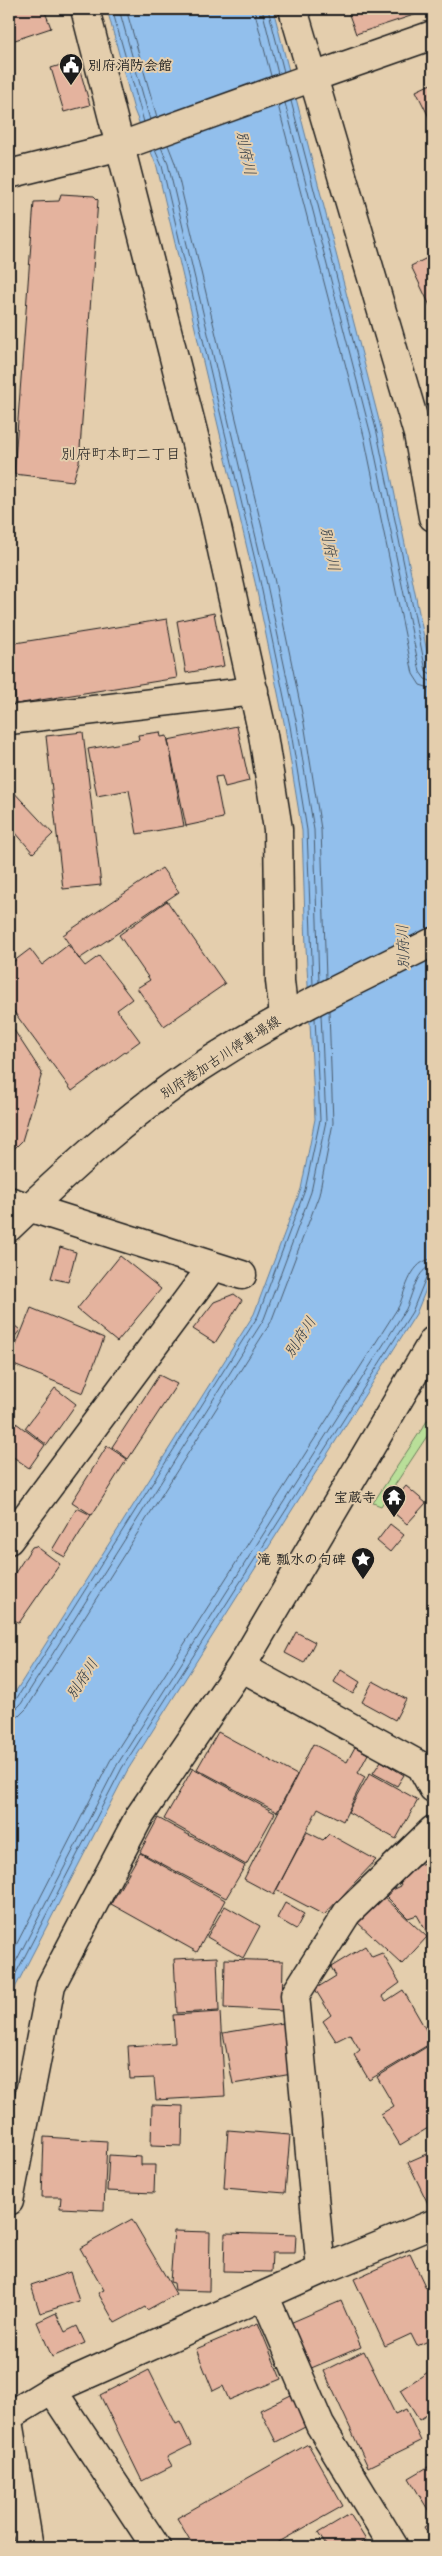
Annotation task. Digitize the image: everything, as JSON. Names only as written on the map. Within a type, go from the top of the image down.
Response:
[{"type":"street","points":[[85,9],[214,514],[254,691],[278,829],[280,981],[284,1016]]},
{"type":"street","points":[[293,9],[418,434],[433,518]]},
{"type":"street","points":[[9,174],[121,146],[433,35]]},
{"type":"street","points":[[9,720],[254,691]]},
{"type":"street","name":"別府港加古川停車場線","points":[[9,1227],[20,1204],[156,1098],[212,1059],[284,1016],[433,942]]},
{"type":"street","points":[[20,1204],[212,1268],[242,1275]]},
{"type":"street","points":[[9,1540],[212,1268]]},
{"type":"street","points":[[9,2201],[51,1985],[139,1817],[241,1667],[433,1341]]},
{"type":"street","points":[[241,1667],[421,1766],[433,1788]]},
{"type":"street","points":[[322,2270],[295,1995],[347,1913],[433,1830]]},
{"type":"street","points":[[9,2416],[52,2390],[265,2297],[322,2270],[433,2224]]},
{"type":"street","points":[[265,2297],[320,2426],[394,2547]]},
{"type":"street","points":[[52,2390],[156,2547]]},
{"type":"street","points":[[9,2427],[28,2547]]},
{"type":"green space","points":[[433,1412],[433,1427],[381,1506],[373,1503]]},
{"type":"water","name":"別府川","points":[[107,9],[273,9],[382,432],[433,681],[433,1272],[416,1314],[127,1771],[16,1986],[9,2012],[9,1702],[254,1314],[301,1189],[315,1119],[302,831],[285,727],[255,582],[157,167],[134,110]]},
{"type":"building","points":[[9,9],[44,9],[51,28],[9,42]]},
{"type":"building","points":[[347,9],[429,9],[429,10],[356,34]]},
{"type":"building","name":"別府消防会館","points":[[77,60],[90,105],[64,112],[51,68]]},
{"type":"building","points":[[433,83],[433,115],[429,117],[416,91]]},
{"type":"building","points":[[61,194],[94,196],[98,200],[79,462],[73,481],[14,474],[34,202],[59,201]]},
{"type":"building","points":[[433,255],[433,312],[411,266]]},
{"type":"building","points":[[214,613],[224,666],[186,673],[177,621]]},
{"type":"building","points":[[167,619],[177,678],[16,704],[9,644]]},
{"type":"building","points":[[237,726],[249,781],[225,787],[222,776],[215,777],[223,818],[186,826],[168,740]]},
{"type":"building","points":[[83,732],[101,885],[63,889],[46,736]]},
{"type":"building","points":[[160,732],[161,737],[167,736],[184,826],[137,834],[129,790],[97,796],[88,749],[139,740],[138,735]]},
{"type":"building","points":[[9,787],[53,834],[33,853],[9,825]]},
{"type":"building","points":[[162,868],[179,892],[79,959],[63,935]]},
{"type":"building","points":[[167,901],[225,984],[164,1026],[137,988],[150,980],[119,935]]},
{"type":"building","points":[[68,945],[85,966],[99,956],[132,999],[117,1010],[140,1041],[72,1091],[9,1005],[9,965],[30,949],[42,965]]},
{"type":"building","points":[[9,1027],[12,1027],[42,1073],[22,1141],[9,1154]]},
{"type":"building","points":[[60,1247],[76,1252],[68,1282],[51,1278]]},
{"type":"building","points":[[120,1256],[161,1289],[117,1342],[77,1309]]},
{"type":"building","points":[[234,1294],[242,1300],[215,1343],[193,1329],[214,1302]]},
{"type":"building","points":[[31,1308],[104,1338],[83,1393],[9,1363]]},
{"type":"building","points":[[9,1321],[20,1330],[9,1344]]},
{"type":"building","points":[[159,1375],[177,1384],[128,1459],[112,1447]]},
{"type":"building","points":[[55,1388],[76,1404],[47,1445],[25,1428]]},
{"type":"building","points":[[16,1423],[45,1445],[29,1468],[9,1454],[9,1433]]},
{"type":"building","points":[[107,1446],[127,1459],[92,1515],[72,1502]]},
{"type":"building","points":[[406,1486],[426,1503],[407,1524],[388,1508]]},
{"type":"building","points":[[77,1508],[91,1515],[65,1557],[52,1550]]},
{"type":"building","points":[[390,1524],[404,1535],[390,1552],[377,1541]]},
{"type":"building","points":[[36,1546],[60,1564],[19,1623],[9,1616],[9,1582],[32,1547]]},
{"type":"building","points":[[296,1632],[315,1642],[304,1663],[285,1653]]},
{"type":"building","points":[[341,1670],[360,1682],[353,1694],[334,1682]]},
{"type":"building","points":[[373,1681],[406,1699],[395,1720],[362,1702]]},
{"type":"building","points":[[218,1732],[297,1775],[277,1812],[197,1769]]},
{"type":"building","points":[[313,1744],[347,1762],[355,1747],[368,1754],[358,1773],[365,1777],[343,1821],[318,1808],[274,1895],[244,1879]]},
{"type":"building","points":[[381,1761],[404,1775],[397,1786],[373,1773]]},
{"type":"building","points":[[193,1768],[275,1813],[246,1865],[164,1819]]},
{"type":"building","points":[[370,1773],[418,1800],[396,1839],[348,1812]]},
{"type":"building","points":[[158,1818],[245,1866],[226,1898],[140,1852]]},
{"type":"building","points":[[307,1832],[323,1840],[329,1834],[376,1860],[324,1915],[276,1890]]},
{"type":"building","points":[[140,1853],[225,1900],[197,1952],[111,1904]]},
{"type":"building","points":[[433,1859],[433,1936],[430,1938],[417,1915],[408,1918],[384,1894],[401,1886],[399,1874]]},
{"type":"building","points":[[382,1895],[427,1937],[402,1964],[357,1922]]},
{"type":"building","points":[[285,1903],[304,1914],[296,1929],[277,1918]]},
{"type":"building","points":[[225,1906],[260,1926],[243,1958],[207,1937]]},
{"type":"building","points":[[365,1946],[372,1957],[382,1953],[400,1983],[382,1996],[386,2001],[403,1990],[433,2042],[369,2080],[354,2055],[360,2050],[350,2034],[336,2041],[323,2021],[331,2015],[315,1989],[336,1976],[331,1967]]},
{"type":"building","points":[[217,1957],[219,2011],[177,2013],[174,1959]]},
{"type":"building","points":[[225,1959],[283,1961],[282,2011],[224,2008]]},
{"type":"building","points":[[220,2012],[225,2096],[156,2100],[154,2078],[130,2079],[128,2046],[175,2043],[173,2015]]},
{"type":"building","points":[[283,2023],[292,2074],[233,2084],[223,2033]]},
{"type":"building","points":[[433,2043],[433,2125],[400,2145],[381,2114],[394,2106],[377,2077]]},
{"type":"building","points":[[152,2105],[183,2106],[182,2146],[151,2145]]},
{"type":"building","points":[[228,2130],[290,2135],[285,2193],[224,2188]]},
{"type":"building","points":[[44,2137],[107,2141],[104,2210],[60,2208],[61,2197],[42,2197]]},
{"type":"building","points":[[433,2151],[433,2207],[430,2208],[408,2162]]},
{"type":"building","points":[[109,2155],[141,2157],[141,2165],[155,2165],[154,2193],[107,2191]]},
{"type":"building","points":[[132,2219],[176,2294],[147,2310],[145,2307],[115,2323],[98,2293],[104,2290],[80,2248]]},
{"type":"building","points":[[174,2231],[210,2232],[209,2291],[175,2290],[174,2283],[170,2282]]},
{"type":"building","points":[[225,2233],[296,2235],[295,2253],[272,2253],[271,2272],[224,2271]]},
{"type":"building","points":[[410,2254],[426,2288],[433,2285],[433,2339],[417,2346],[411,2334],[385,2346],[354,2279]]},
{"type":"building","points":[[70,2272],[79,2301],[40,2313],[31,2285]]},
{"type":"building","points":[[341,2301],[361,2347],[309,2369],[290,2323]]},
{"type":"building","points":[[56,2313],[65,2332],[77,2326],[85,2343],[52,2357],[37,2322]]},
{"type":"building","points":[[258,2323],[281,2379],[229,2400],[223,2386],[213,2391],[196,2349]]},
{"type":"building","points":[[364,2351],[395,2414],[406,2409],[421,2441],[368,2467],[324,2371]]},
{"type":"building","points":[[433,2369],[433,2411],[419,2420],[400,2390]]},
{"type":"building","points":[[149,2370],[176,2424],[180,2422],[191,2445],[167,2457],[172,2466],[142,2481],[100,2395]]},
{"type":"building","points":[[291,2395],[307,2426],[276,2442],[260,2410]]},
{"type":"building","points":[[308,2444],[343,2506],[270,2547],[194,2547],[177,2518]]},
{"type":"building","points":[[433,2464],[433,2518],[409,2478]]},
{"type":"building","points":[[350,2514],[366,2540],[354,2547],[327,2547],[318,2533]]},
{"type":"building","points":[[433,2521],[433,2542],[424,2527]]},
{"type":"place","name":"別府消防会館","points":[[71,86]]},
{"type":"place","name":"宝蔵寺","points":[[394,1518]]},
{"type":"place","name":"滝 瓢水の句碑","points":[[363,1580]]},
{"type":"district","name":"別府町本町二丁目","points":[[121,454]]}]
